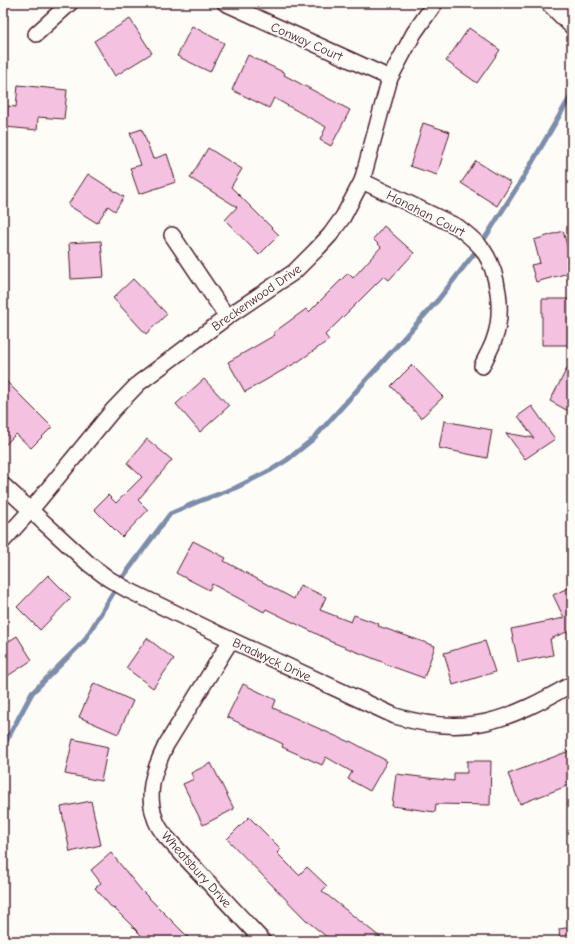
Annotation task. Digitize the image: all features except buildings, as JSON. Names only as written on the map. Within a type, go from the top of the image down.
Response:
[{"type":"street","points":[[36,34],[70,3]]},
{"type":"street","name":"Conway Court","points":[[225,3],[390,78]]},
{"type":"street","name":"Breckenwood Drive","points":[[3,541],[30,511],[113,410],[139,383],[226,317],[294,272],[330,235],[343,217],[362,182],[390,78],[414,33],[434,3]]},
{"type":"street","points":[[551,3],[572,24]]},
{"type":"street","name":"Hanahan Court","points":[[362,182],[458,227],[472,237],[483,251],[496,277],[499,313],[494,339],[482,366]]},
{"type":"street","points":[[172,235],[226,317]]},
{"type":"street","name":"Bradwyck Drive","points":[[3,485],[89,564],[128,590],[231,640],[395,716],[413,722],[429,724],[449,726],[468,725],[500,718],[536,704],[572,684]]},
{"type":"street","name":"Wheatsbury Drive","points":[[231,640],[166,745],[158,761],[153,775],[151,792],[152,808],[156,821],[166,837],[263,941]]},
{"type":"waterway","points":[[3,747],[32,693],[84,641],[123,577],[170,514],[235,488],[271,470],[287,460],[313,439],[438,300],[480,246],[523,178],[572,94]]}]
